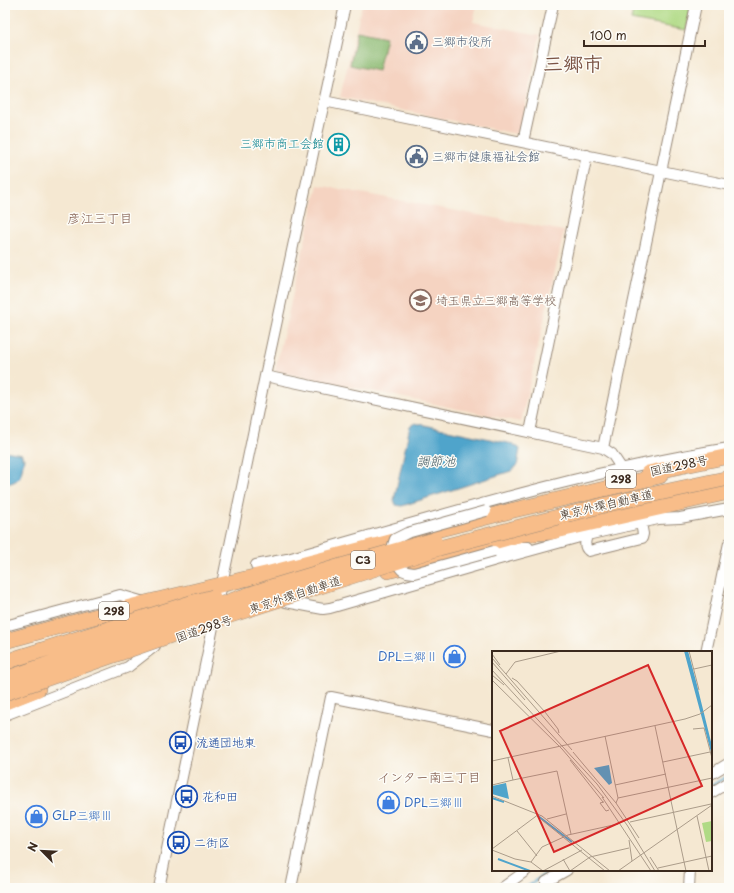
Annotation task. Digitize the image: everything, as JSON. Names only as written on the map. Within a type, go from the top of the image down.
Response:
[{"type":"highway","name":"国道298号","points":[[514,510],[547,497],[694,458],[729,456]]},
{"type":"highway","name":"東京外環自動車道","points":[[5,679],[223,603],[341,566],[484,525],[599,496],[729,469]]},
{"type":"highway","name":"国道298号","points":[[5,641],[145,603],[270,573],[514,510],[660,476]]},
{"type":"highway","name":"東京外環自動車道","points":[[8,698],[209,622],[439,548],[608,504],[729,478]]},
{"type":"highway","name":"国道298号","points":[[8,698],[214,625],[369,577],[603,512],[729,492]]},
{"type":"highway","points":[[669,502],[705,506],[729,501]]},
{"type":"highway","name":"国道298号","points":[[522,534],[551,532],[669,502]]},
{"type":"highway","points":[[5,663],[194,602],[300,573],[341,566]]},
{"type":"street","points":[[159,888],[265,376],[345,5]]},
{"type":"street","points":[[523,142],[553,5]]},
{"type":"street","points":[[603,448],[696,5]]},
{"type":"street","points":[[324,101],[729,185]]},
{"type":"street","points":[[530,432],[588,156]]},
{"type":"street","points":[[265,376],[603,448],[612,454],[622,469]]},
{"type":"street","points":[[256,565],[291,558],[505,497],[622,469],[694,458],[729,448]]},
{"type":"street","points":[[505,497],[497,506],[486,511],[407,533],[395,539],[392,548],[397,564],[402,570],[414,573],[510,547],[544,547]]},
{"type":"street","points":[[286,602],[323,609],[330,608],[587,535],[658,519],[680,518],[729,509]]},
{"type":"street","points":[[594,522],[587,535],[585,543],[586,549],[589,551],[642,538],[643,534],[641,523]]},
{"type":"street","points":[[706,651],[729,544]]},
{"type":"street","points":[[270,573],[291,558]]},
{"type":"street","points":[[5,626],[120,595],[145,603]]},
{"type":"street","points":[[5,715],[128,667],[155,646]]},
{"type":"street","points":[[291,888],[331,697],[492,730]]},
{"type":"street","points":[[712,773],[729,763]]},
{"type":"street","points":[[712,792],[729,782]]},
{"type":"street","points":[[508,886],[525,871]]},
{"type":"street","points":[[546,882],[565,871]]},
{"type":"street","points":[[689,888],[690,871]]},
{"type":"shaded area","points":[[362,5],[477,5],[473,22],[540,35],[520,131],[516,134],[340,97]]},
{"type":"shaded area","name":"埼玉県立三郷高等学校","points":[[318,185],[564,231],[521,422],[275,371]]},
{"type":"green space","points":[[634,5],[692,5],[686,30],[631,20]]},
{"type":"green space","points":[[357,31],[386,37],[378,71],[350,65]]},
{"type":"water","name":"調節池","points":[[415,423],[513,444],[520,449],[517,466],[511,471],[402,506],[396,505],[394,500],[410,426]]},
{"type":"water","points":[[5,451],[22,454],[22,458],[24,458],[18,479],[11,483],[5,484]]},
{"type":"waterway","points":[[712,785],[729,775]]},
{"type":"waterway","points":[[524,888],[550,871]]},
{"type":"place","name":"三郷市役所","points":[[417,42]]},
{"type":"place","name":"三郷市商工会館","points":[[339,144]]},
{"type":"place","name":"三郷市健康福祉会館","points":[[416,157]]},
{"type":"place","name":"埼玉県立三郷高等学校","points":[[420,301]]},
{"type":"place","name":"DPL三郷Ⅱ","points":[[454,657]]},
{"type":"place","name":"流通団地東","points":[[180,743]]},
{"type":"place","name":"花和田","points":[[187,797]]},
{"type":"place","name":"DPL三郷Ⅲ","points":[[388,803]]},
{"type":"place","name":"GLP三郷Ⅲ","points":[[37,816]]},
{"type":"place","name":"二街区","points":[[178,843]]},
{"type":"district","name":"三郷市","points":[[573,64]]},
{"type":"district","name":"彦江三丁目","points":[[100,218]]},
{"type":"district","name":"インター南三丁目","points":[[429,777]]}]
